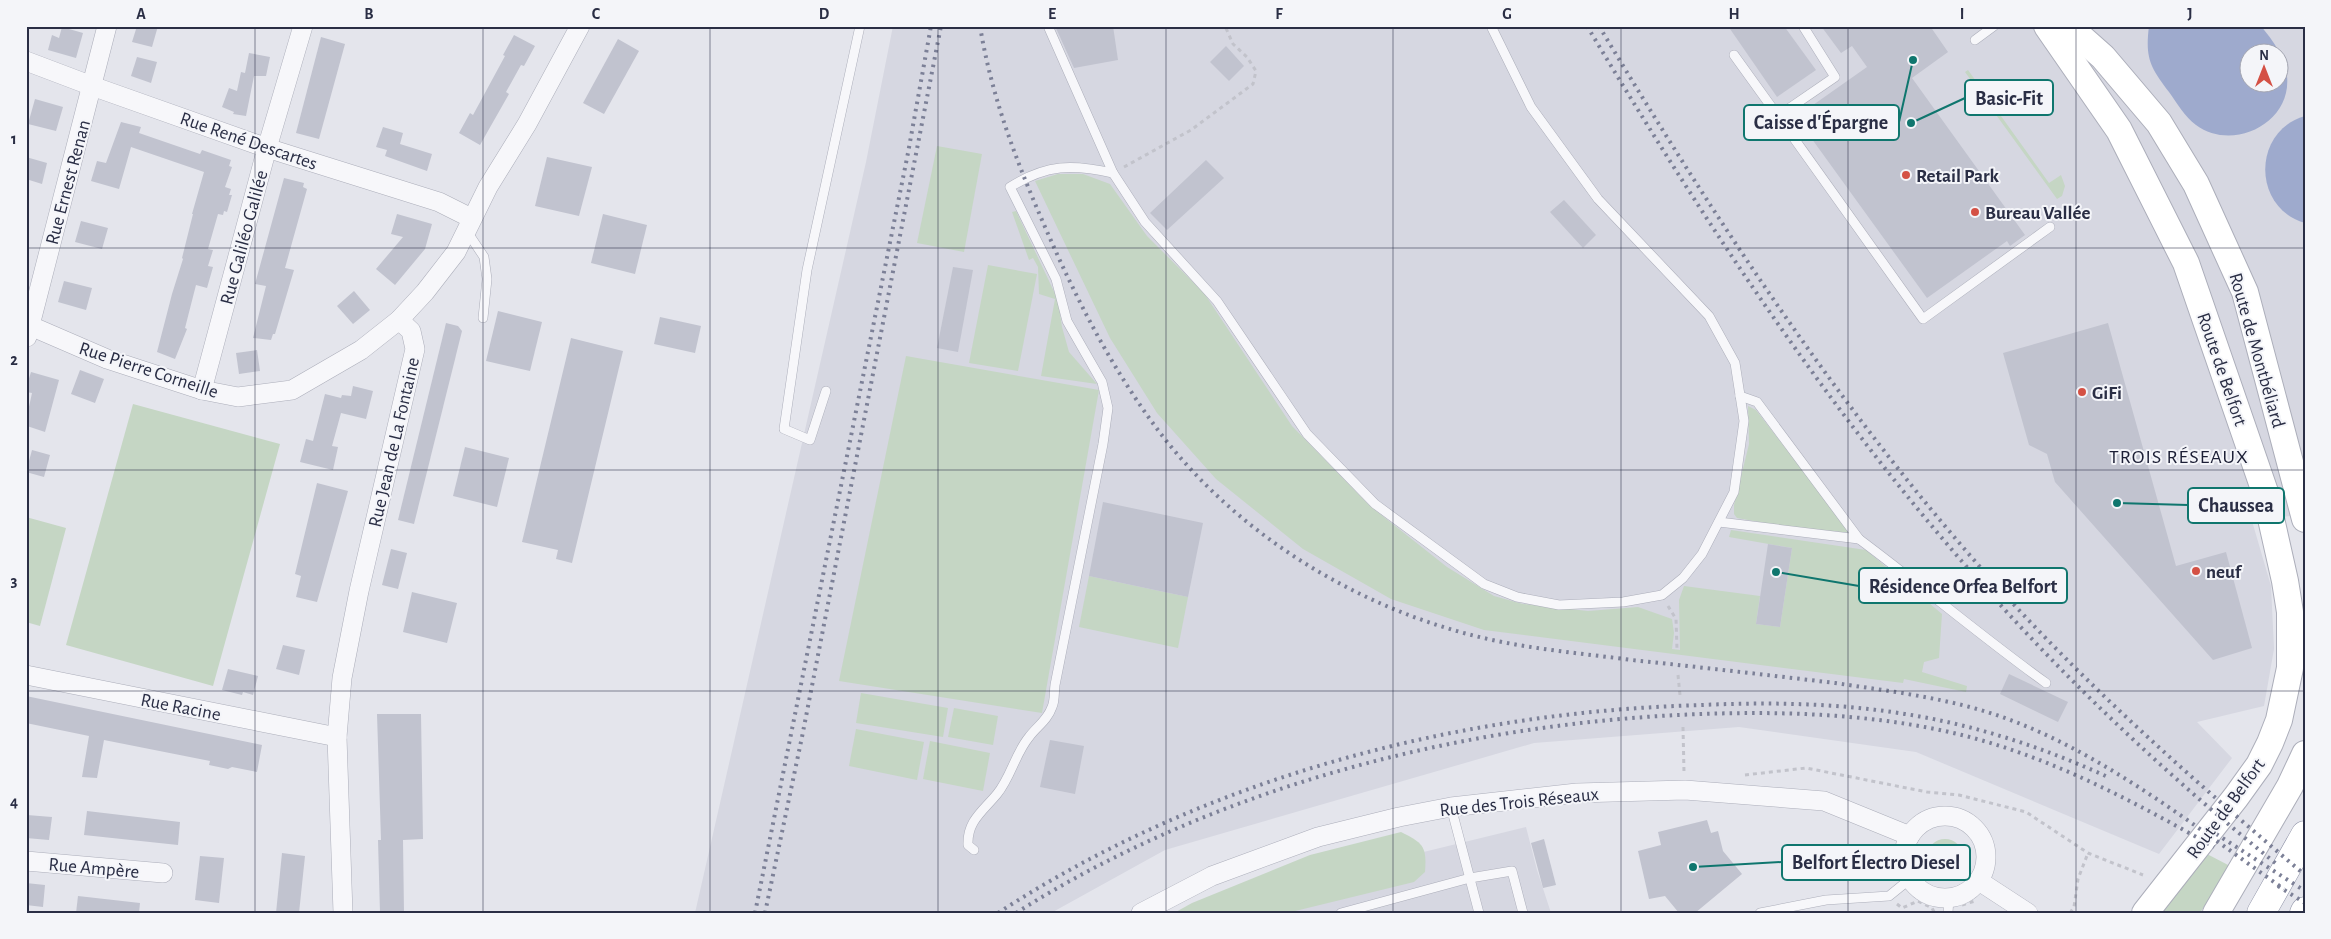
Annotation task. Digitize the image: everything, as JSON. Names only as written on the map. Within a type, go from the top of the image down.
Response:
[{"type":"highway","points":[[2261,913],[2305,836]]},
{"type":"main road","name":"Route de Belfort","points":[[2047,26],[2119,130],[2186,263],[2264,492],[2285,581],[2290,612],[2290,668],[2279,720],[2270,743],[2259,765],[2236,797],[2145,913]]},
{"type":"main road","name":"Route de Montbéliard","points":[[2068,26],[2103,57],[2159,123],[2196,184],[2245,292],[2305,519]]},
{"type":"main road","name":"Route de Belfort","points":[[2216,913],[2290,786],[2305,754]]},
{"type":"street","name":"Rue Ernest Renan","points":[[27,329],[107,26]]},
{"type":"street","name":"Rue Galiléo Galilée","points":[[202,390],[303,26]]},
{"type":"street","points":[[399,320],[425,292],[456,252],[468,224],[580,26]]},
{"type":"street","name":"Rue René Descartes","points":[[26,61],[268,148],[439,202],[468,224]]},
{"type":"street","name":"Rue Pierre Corneille","points":[[27,329],[107,359],[202,390],[238,398],[292,390],[361,350],[399,320]]},
{"type":"street","name":"Rue Jean de La Fontaine","points":[[343,913],[337,737],[342,678],[358,591],[415,349],[412,331],[399,320]]},
{"type":"street","name":"Rue Racine","points":[[26,675],[337,737]]},
{"type":"street","name":"Rue des Trois Réseaux","points":[[1141,913],[1212,876],[1318,837],[1399,817],[1451,807],[1577,793],[1685,790],[1824,801],[1910,836]]},
{"type":"street","points":[[1948,816],[1969,824],[1977,831],[1986,852],[1986,863],[1979,881],[1952,907],[1927,894],[1910,879],[1904,858],[1910,836],[1926,821],[1948,816]]},
{"type":"street","name":"Rue Ampère","points":[[26,861],[162,873]]},
{"type":"street","points":[[1979,881],[2028,913]]},
{"type":"lane","points":[[826,391],[810,440],[784,429],[807,270],[860,26]]},
{"type":"lane","points":[[1048,26],[1113,173],[1145,222],[1217,301],[1308,434],[1375,504],[1484,584],[1517,597],[1559,605],[1623,602],[1662,595],[1683,578],[1702,554],[1734,492],[1744,421],[1735,363],[1709,316],[1598,199],[1531,107],[1492,26]]},
{"type":"lane","points":[[1778,116],[1835,77],[1803,26]]},
{"type":"lane","points":[[1975,40],[1994,26]]},
{"type":"lane","points":[[2085,26],[2103,57]]},
{"type":"lane","points":[[1734,55],[1923,319],[2050,227]]},
{"type":"lane","points":[[974,850],[968,845],[967,834],[979,812],[1001,787],[1028,738],[1045,721],[1053,705],[1055,685],[1098,472],[1108,408],[1102,382],[1067,321],[1056,278],[1010,187],[1048,169],[1065,166],[1090,168],[1113,173]]},
{"type":"lane","points":[[468,224],[484,257],[487,279],[484,318]]},
{"type":"lane","points":[[1740,396],[1758,402],[1859,539],[1920,585],[1954,615],[2046,683]]},
{"type":"lane","points":[[1719,522],[1859,539]]},
{"type":"lane","points":[[1451,807],[1479,913]]},
{"type":"lane","points":[[1345,912],[1470,878],[1512,871],[1523,913]]},
{"type":"lane","points":[[1760,913],[1826,900],[1889,896],[1910,879]]},
{"type":"path","points":[[1113,173],[1191,130],[1253,84],[1256,71],[1247,57],[1233,44],[1225,26]]},
{"type":"path","points":[[1662,595],[1676,618],[1677,649]]},
{"type":"path","points":[[1678,675],[1680,695]]},
{"type":"path","points":[[1682,727],[1685,790]]},
{"type":"path","points":[[1733,793],[1736,776],[1806,768],[1927,792],[1958,795],[2026,812],[2088,853],[2143,875]]},
{"type":"path","points":[[1883,843],[1893,853],[1896,862],[1891,878],[1884,884],[1889,896],[1902,908],[1918,901],[1932,908],[1934,913]]},
{"type":"path","points":[[2070,913],[2074,907],[2078,879],[2088,853]]},
{"type":"path","points":[[1952,907],[1968,902],[1982,903]]},
{"type":"shaded area","points":[[893,26],[2305,26],[2305,514],[2252,521],[2271,586],[2274,649],[2264,706],[2197,722],[2232,758],[2159,854],[1916,752],[1739,727],[1534,743],[1165,850],[1051,913],[695,913],[866,162]]},
{"type":"shaded area","points":[[1526,827],[1551,913],[1196,913],[1215,903]]},
{"type":"green space","points":[[1968,70],[2049,183],[2061,175],[2065,186],[2062,196],[2057,199],[1965,72]]},
{"type":"green space","points":[[937,146],[982,154],[964,252],[917,243]]},
{"type":"green space","points":[[1058,174],[1083,174],[1110,184],[1147,236],[1204,293],[1292,426],[1370,506],[1447,567],[1494,596],[1523,604],[1588,611],[1638,607],[1672,619],[1674,633],[1672,649],[1680,650],[1679,600],[1684,586],[1760,596],[1756,624],[1780,627],[1792,548],[1729,537],[1731,530],[1866,550],[1942,614],[1939,658],[1924,662],[1922,672],[1967,686],[1966,692],[1904,679],[1903,683],[1484,630],[1391,599],[1303,549],[1216,479],[1157,413],[1110,338],[1035,181]]},
{"type":"green space","points":[[1016,211],[1058,300],[1062,327],[1069,352],[1097,384],[1041,376],[1055,299],[1039,294],[1038,267],[1033,258],[1029,260],[1012,212]]},
{"type":"green space","points":[[988,265],[1037,274],[1018,371],[969,363]]},
{"type":"green space","points":[[906,356],[1099,390],[1042,713],[839,681]]},
{"type":"green space","points":[[133,404],[280,444],[213,686],[66,645]]},
{"type":"green space","points":[[1748,406],[1756,410],[1851,533],[1782,526],[1737,518],[1734,514],[1734,505],[1749,444]]},
{"type":"green space","points":[[26,517],[66,528],[40,626],[26,622]]},
{"type":"green space","points":[[1089,576],[1188,597],[1178,648],[1079,627]]},
{"type":"green space","points":[[861,693],[948,708],[943,737],[856,723]]},
{"type":"green space","points":[[954,708],[998,716],[993,745],[948,737]]},
{"type":"green space","points":[[856,729],[924,742],[917,780],[849,766]]},
{"type":"green space","points":[[930,741],[990,753],[983,791],[923,779]]},
{"type":"green space","points":[[1401,832],[1419,843],[1424,851],[1425,872],[1414,882],[1287,913],[1174,913],[1192,903],[1310,855]]},
{"type":"green space","points":[[1945,839],[1952,840],[1958,844],[1962,850],[1962,864],[1958,870],[1952,874],[1945,875],[1938,874],[1932,870],[1928,864],[1927,857],[1928,850],[1932,844],[1938,840]]},
{"type":"green space","points":[[2207,854],[2230,866],[2200,913],[2159,913]]},
{"type":"water","points":[[2149,26],[2261,26],[2273,42],[2238,42],[2238,92],[2286,92],[2280,108],[2270,120],[2257,129],[2242,134],[2210,133],[2196,125],[2181,110],[2153,69],[2148,46]]},
{"type":"water","points":[[2305,116],[2305,223],[2288,215],[2275,202],[2268,187],[2265,170],[2268,152],[2275,137],[2288,124]]},
{"type":"building","points":[[137,26],[158,26],[152,47],[132,42]]},
{"type":"building","points":[[1055,26],[1113,26],[1118,60],[1074,68]]},
{"type":"building","points":[[1728,26],[1784,26],[1816,70],[1777,97]]},
{"type":"building","name":"Retail Park","points":[[1821,26],[1930,26],[1948,52],[1912,78],[2025,235],[2010,246],[2007,241],[1927,298],[1796,117],[1867,67],[1852,46],[1841,53]]},
{"type":"building","points":[[62,27],[83,33],[76,58],[48,50],[52,35],[59,38]]},
{"type":"building","points":[[514,35],[535,46],[524,66],[521,65],[506,92],[509,94],[480,145],[459,133],[470,113],[473,115],[505,56],[503,55]]},
{"type":"building","points":[[321,37],[345,44],[319,139],[296,133]]},
{"type":"building","points":[[618,39],[639,51],[604,114],[583,103]]},
{"type":"building","points":[[1226,46],[1244,66],[1229,81],[1210,62]]},
{"type":"building","points":[[249,53],[270,57],[266,76],[254,76],[246,116],[233,114],[234,112],[222,107],[229,88],[237,91],[241,72],[245,73]]},
{"type":"building","points":[[137,57],[157,62],[151,83],[131,76]]},
{"type":"building","points":[[35,99],[63,107],[56,131],[28,124]]},
{"type":"building","points":[[121,122],[141,127],[139,133],[200,154],[202,150],[231,160],[229,166],[232,167],[225,187],[231,189],[229,195],[232,195],[227,212],[224,211],[223,215],[218,214],[208,249],[213,250],[208,266],[213,267],[207,288],[196,285],[185,328],[187,329],[175,359],[157,352],[183,259],[192,214],[204,172],[131,147],[119,189],[91,181],[97,161],[106,163]]},
{"type":"building","points":[[383,127],[403,133],[400,144],[432,154],[427,171],[385,156],[387,150],[376,147]]},
{"type":"building","points":[[26,157],[47,163],[42,184],[26,179]]},
{"type":"building","points":[[547,157],[592,167],[579,216],[535,206]]},
{"type":"building","points":[[1206,160],[1224,178],[1167,230],[1150,213]]},
{"type":"building","points":[[284,178],[304,183],[303,187],[307,189],[285,268],[294,270],[275,334],[273,334],[271,340],[253,338],[266,286],[255,284]]},
{"type":"building","points":[[1564,200],[1596,235],[1583,248],[1550,212]]},
{"type":"building","points":[[397,214],[432,224],[425,249],[395,285],[376,269],[403,237],[391,234]]},
{"type":"building","points":[[603,214],[647,225],[635,274],[591,263]]},
{"type":"building","points":[[81,221],[108,228],[102,249],[75,242]]},
{"type":"building","points":[[953,267],[973,270],[958,352],[937,348]]},
{"type":"building","points":[[64,281],[92,288],[86,310],[58,302]]},
{"type":"building","points":[[354,291],[370,310],[353,324],[337,306]]},
{"type":"building","points":[[498,311],[542,322],[530,371],[486,361]]},
{"type":"building","points":[[660,317],[701,326],[695,353],[654,344]]},
{"type":"building","points":[[446,323],[458,326],[462,331],[414,524],[398,520]]},
{"type":"building","points":[[2108,323],[2176,566],[2226,552],[2252,648],[2213,660],[2055,482],[2047,454],[2029,445],[2003,353]]},
{"type":"building","points":[[571,338],[623,351],[572,563],[556,559],[558,550],[522,542]]},
{"type":"building","points":[[257,350],[260,371],[239,374],[236,353]]},
{"type":"building","points":[[80,370],[104,379],[95,403],[71,394]]},
{"type":"building","points":[[31,372],[59,380],[45,432],[27,426],[32,393],[26,392],[26,388]]},
{"type":"building","points":[[353,386],[373,391],[366,419],[341,413],[332,446],[338,447],[333,470],[300,462],[306,439],[313,441],[325,394],[341,398],[342,395],[351,396]]},
{"type":"building","points":[[465,447],[509,458],[497,507],[453,496]]},
{"type":"building","points":[[32,450],[50,455],[44,477],[26,472]]},
{"type":"building","points":[[317,483],[348,491],[317,602],[296,597],[301,576],[295,574]]},
{"type":"building","points":[[1103,502],[1203,523],[1188,597],[1089,576]]},
{"type":"building","points":[[1768,544],[1792,548],[1780,627],[1756,624]]},
{"type":"building","points":[[391,549],[407,553],[398,589],[382,585]]},
{"type":"building","points":[[412,592],[457,603],[447,643],[403,632]]},
{"type":"building","points":[[283,645],[305,650],[299,675],[276,669]]},
{"type":"building","points":[[228,669],[258,676],[253,695],[243,692],[242,695],[222,690]]},
{"type":"building","points":[[2009,674],[2068,702],[2058,722],[2000,694]]},
{"type":"building","points":[[26,696],[262,745],[257,772],[232,767],[228,769],[209,765],[210,761],[104,740],[97,778],[82,777],[89,736],[26,723]]},
{"type":"building","points":[[377,714],[421,714],[423,839],[403,840],[404,913],[380,913],[378,840],[381,840]]},
{"type":"building","points":[[1050,740],[1084,746],[1075,794],[1040,787]]},
{"type":"building","points":[[87,811],[180,822],[178,845],[84,835]]},
{"type":"building","points":[[27,815],[52,817],[49,840],[26,838]]},
{"type":"building","points":[[1707,820],[1711,833],[1718,831],[1723,851],[1742,874],[1695,913],[1679,913],[1665,896],[1649,899],[1638,851],[1661,845],[1658,832]]},
{"type":"building","points":[[1544,839],[1556,885],[1543,888],[1531,843]]},
{"type":"building","points":[[282,853],[305,856],[299,913],[276,913]]},
{"type":"building","points":[[200,856],[224,858],[219,903],[195,900]]},
{"type":"building","points":[[26,883],[45,885],[43,907],[26,905]]},
{"type":"building","points":[[78,896],[140,903],[139,913],[76,913]]},
{"type":"railway","points":[[755,913],[908,153],[931,26]]},
{"type":"railway","points":[[765,913],[802,737],[941,26]]},
{"type":"railway","points":[[980,26],[999,107],[1027,185],[1070,282],[1119,373],[1147,415],[1180,457],[1216,495],[1257,530],[1301,561],[1347,587],[1395,610],[1446,628],[1497,641],[1564,652],[1835,683],[1924,697],[1977,709],[2018,723],[2059,741],[2098,762],[2137,786],[2284,889]]},
{"type":"railway","points":[[1587,26],[1675,169],[1768,309],[1866,444],[1919,510],[2008,613],[2082,690],[2198,798],[2279,866]]},
{"type":"railway","points":[[1599,26],[1686,168],[1778,306],[1826,374],[1927,505],[1981,568],[2057,650],[2178,765],[2305,875]]},
{"type":"railway","points":[[998,913],[1078,866],[1161,825],[1247,790],[1335,761],[1425,738],[1517,721],[1609,710],[1701,705],[1778,704],[1880,710],[1958,724],[1984,731],[2035,747],[2110,778]]},
{"type":"railway","points":[[1016,913],[1091,870],[1169,832],[1250,799],[1334,772],[1419,750],[1505,734],[1591,722],[1677,715],[1774,713],[1839,716],[1903,723],[1972,738],[2009,749],[2079,777],[2147,810],[2214,847]]},
{"type":"railway","points":[[2210,830],[2305,891]]},
{"type":"railway","points":[[2278,886],[2305,903]]},
{"type":"place","name":"Caisse d'Épargne","points":[[1913,60]]},
{"type":"place","name":"Basic-Fit","points":[[1911,123]]},
{"type":"place","name":"Retail Park","points":[[1906,175]]},
{"type":"place","name":"Bureau Vallée","points":[[1975,212]]},
{"type":"place","name":"GiFi","points":[[2082,392]]},
{"type":"place","name":"Chaussea","points":[[2117,503]]},
{"type":"place","name":"neuf","points":[[2196,571]]},
{"type":"place","name":"Résidence Orfea Belfort","points":[[1776,572]]},
{"type":"place","name":"Belfort Électro Diesel","points":[[1693,867]]},
{"type":"district","name":"TROIS RÉSEAUX","points":[[2179,456]]}]
